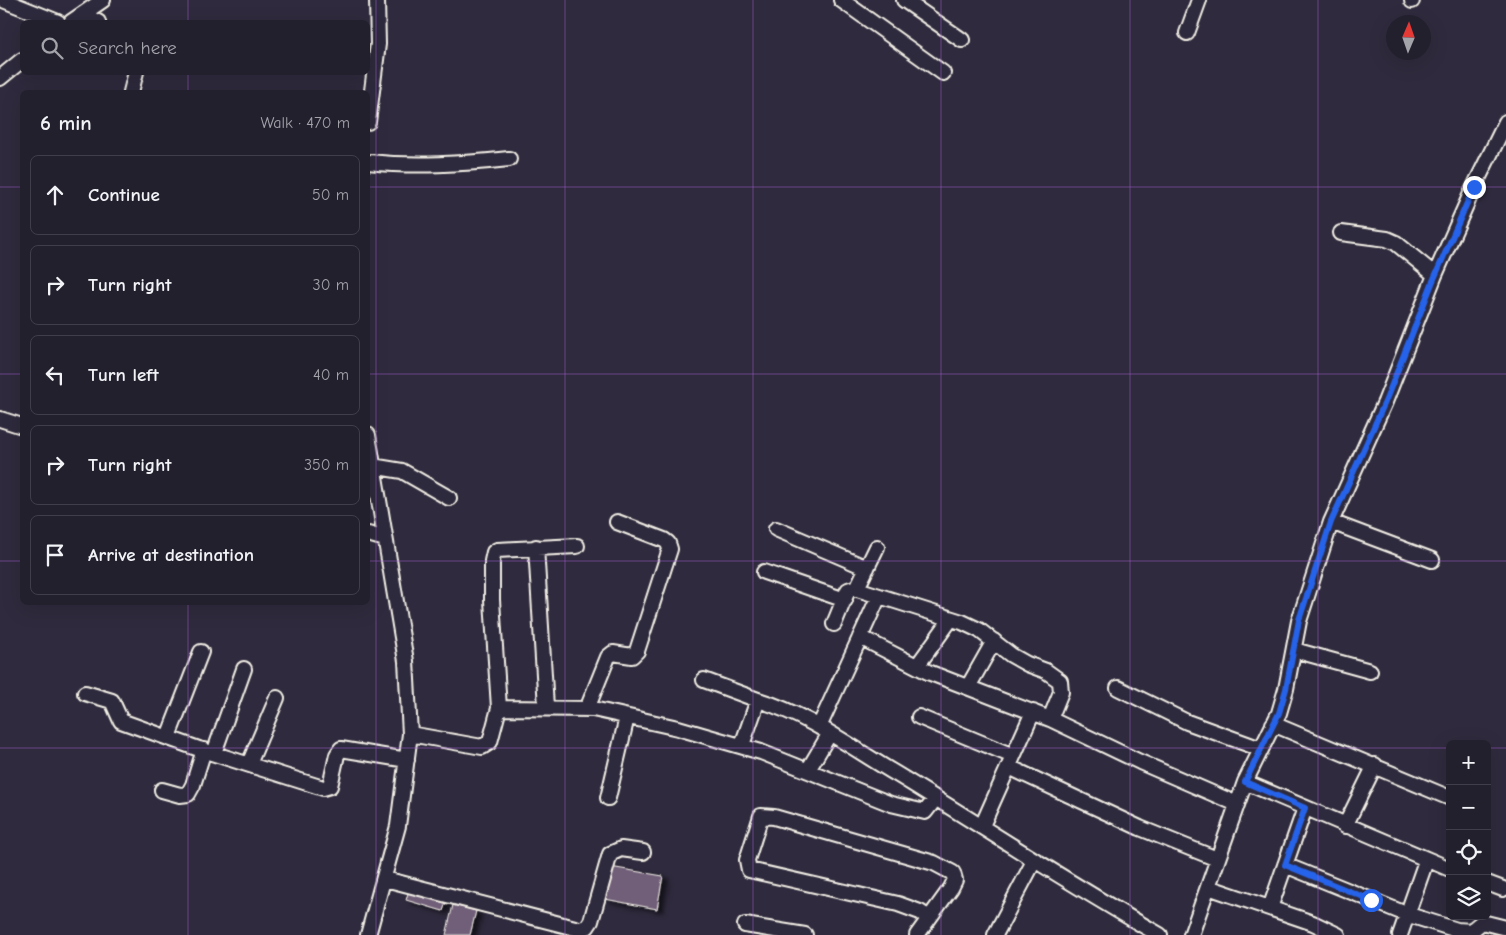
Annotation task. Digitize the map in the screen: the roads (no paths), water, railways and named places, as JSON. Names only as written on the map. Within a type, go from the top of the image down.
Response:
[{"type":"street","points":[[3,0],[53,20]]},
{"type":"street","points":[[77,19],[103,0]]},
{"type":"street","points":[[370,106],[378,44],[377,0]]},
{"type":"street","points":[[841,0],[943,73]]},
{"type":"street","points":[[904,0],[962,40]]},
{"type":"street","points":[[1187,33],[1199,0]]},
{"type":"street","points":[[0,78],[20,62]]},
{"type":"street","points":[[132,90],[135,75]]},
{"type":"street","points":[[1191,935],[1245,782],[1273,724],[1286,689],[1299,620],[1331,522],[1385,402],[1435,276],[1474,187],[1506,122]]},
{"type":"street","points":[[370,162],[406,166],[509,159]]},
{"type":"street","points":[[1341,233],[1388,239],[1396,243],[1435,276]]},
{"type":"street","points":[[0,419],[20,425]]},
{"type":"street","points":[[368,935],[398,826],[410,734],[406,661],[370,450]]},
{"type":"street","points":[[372,466],[402,471],[448,498]]},
{"type":"street","points":[[587,709],[608,657],[617,653],[632,656],[637,651],[670,549],[668,543],[664,540],[617,522]]},
{"type":"street","points":[[1331,522],[1432,560]]},
{"type":"street","points":[[776,529],[867,568]]},
{"type":"street","points":[[370,535],[386,540]]},
{"type":"street","points":[[410,734],[486,746],[490,742],[499,708],[492,556],[497,550],[577,546]]},
{"type":"street","points":[[536,547],[546,707]]},
{"type":"street","points":[[857,588],[878,547]]},
{"type":"street","points":[[764,572],[845,600]]},
{"type":"street","points":[[834,624],[848,590],[857,588],[950,618],[979,630],[1011,655],[1026,664],[1046,671],[1060,681],[1061,692],[1050,719]]},
{"type":"street","points":[[808,770],[860,637],[879,596]]},
{"type":"street","points":[[917,666],[950,618]]},
{"type":"street","points":[[860,637],[917,666],[1050,719],[1140,762],[1237,804]]},
{"type":"street","points":[[968,687],[994,641]]},
{"type":"street","points":[[1294,650],[1370,670]]},
{"type":"street","points":[[168,737],[201,652]]},
{"type":"street","points":[[162,790],[180,795],[188,794],[209,752],[244,669]]},
{"type":"street","points":[[704,680],[784,708],[824,730],[982,826],[1034,861],[1160,935]]},
{"type":"street","points":[[1118,688],[1187,722],[1261,748]]},
{"type":"street","points":[[85,694],[112,701],[121,721],[209,752],[323,788],[330,786],[337,756],[341,749],[407,760]]},
{"type":"street","points":[[249,764],[277,698]]},
{"type":"street","points":[[742,745],[758,700]]},
{"type":"street","points":[[499,708],[546,707],[587,709],[742,745],[891,804],[922,813],[929,810],[936,798]]},
{"type":"street","points":[[982,826],[1033,712]]},
{"type":"street","points":[[608,798],[628,717]]},
{"type":"street","points":[[919,717],[1140,828],[1217,859]]},
{"type":"street","points":[[1273,724],[1446,796]]},
{"type":"street","points":[[1345,826],[1375,765]]},
{"type":"street","points":[[1245,782],[1426,861],[1446,868]]},
{"type":"street","points":[[1270,908],[1305,808]]},
{"type":"street","points":[[917,935],[929,918],[955,880],[953,873],[925,860],[774,817],[764,816],[759,819],[747,860],[749,870],[898,904],[920,912],[929,918]]},
{"type":"street","points":[[385,878],[579,929],[587,927],[591,921],[610,854],[621,849],[644,852]]},
{"type":"street","points":[[995,935],[1034,861]]},
{"type":"street","points":[[1400,935],[1426,861]]},
{"type":"street","points":[[1285,865],[1406,914],[1467,932],[1475,932],[1482,922],[1506,928]]},
{"type":"street","points":[[1491,884],[1503,889]]},
{"type":"street","points":[[1208,887],[1313,923],[1338,935]]},
{"type":"street","points":[[745,925],[805,935]]}]
